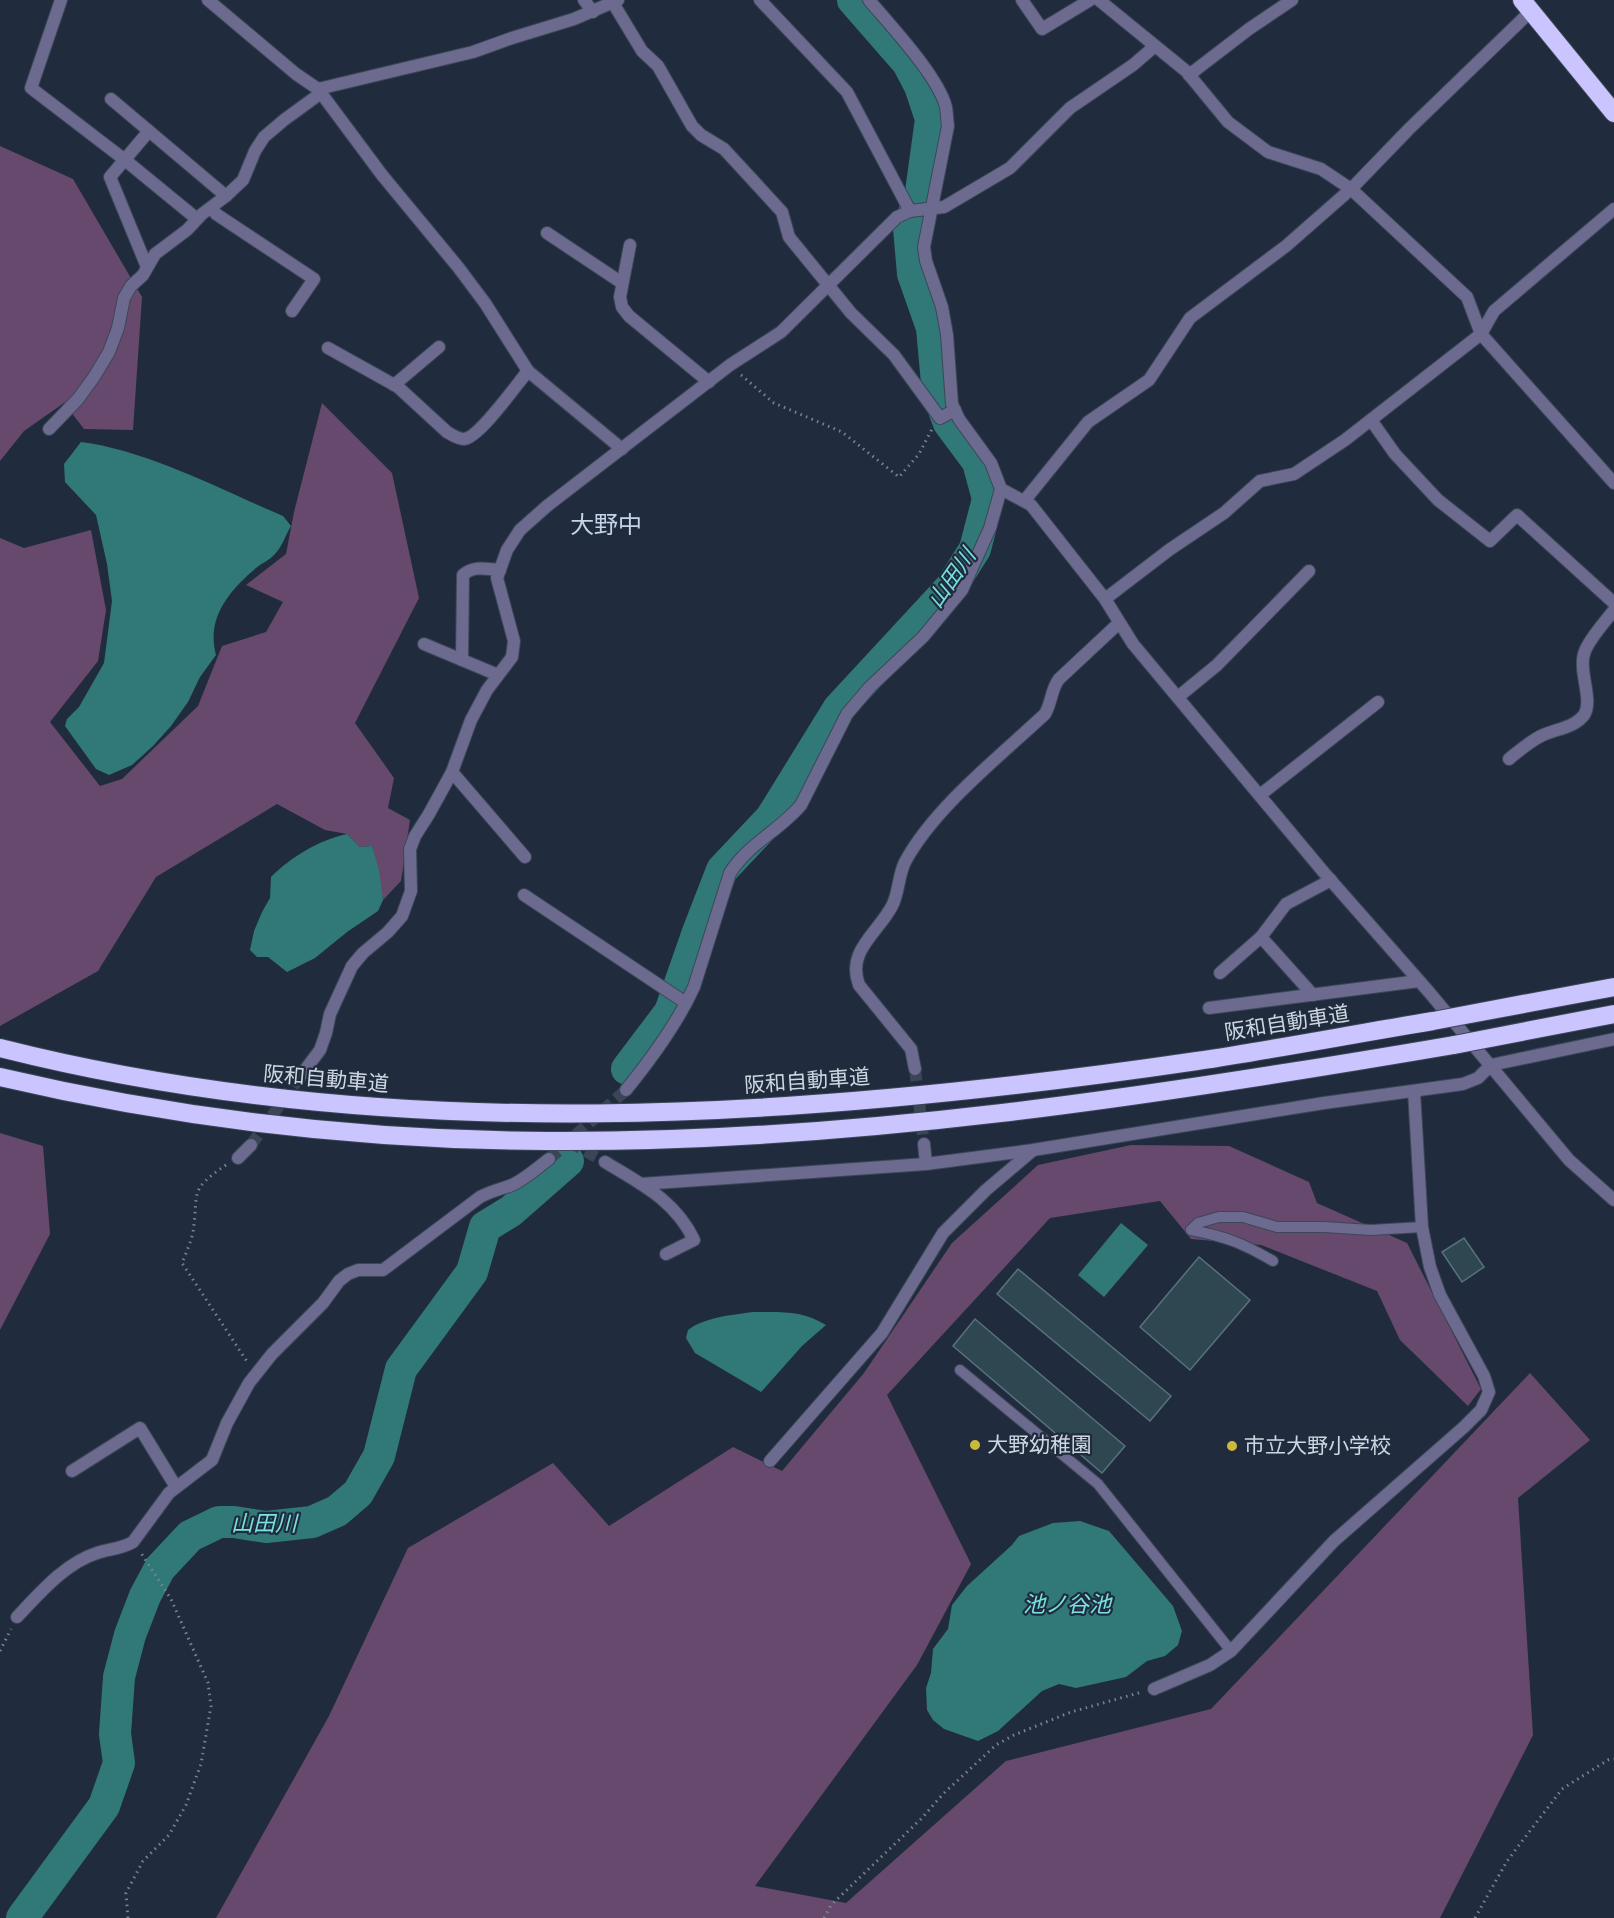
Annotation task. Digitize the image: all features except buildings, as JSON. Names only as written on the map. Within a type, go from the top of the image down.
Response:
[{"type":"highway","points":[[1526,5],[1614,113]]},
{"type":"highway","name":"阪和自動車道","points":[[0,1048],[103,1071],[272,1097],[365,1106],[453,1111],[652,1112],[860,1101],[1006,1085],[1198,1060],[1433,1021],[1614,987]]},
{"type":"highway","points":[[0,1077],[188,1113],[306,1128],[448,1138],[547,1141],[653,1140],[862,1128],[1200,1086],[1454,1045],[1614,1014]]},
{"type":"street","points":[[61,0],[31,88],[197,219]]},
{"type":"street","points":[[208,0],[320,91],[382,175],[485,303],[528,371],[622,448]]},
{"type":"street","points":[[584,0],[593,12]]},
{"type":"street","points":[[760,0],[847,92],[910,210]]},
{"type":"street","points":[[626,1090],[680,1016],[694,987],[711,928],[733,868],[749,849],[790,818],[801,805],[847,714],[870,687],[923,637],[962,590],[990,528],[1001,489],[991,463],[955,410],[950,396],[942,307],[926,261],[924,247],[948,126],[945,106],[936,86],[907,45],[869,0]]},
{"type":"street","points":[[1022,0],[1042,29],[1090,0]]},
{"type":"street","points":[[1099,0],[1189,75],[1228,122],[1268,152],[1321,169],[1352,189],[1467,297],[1481,334],[1614,483]]},
{"type":"street","points":[[1189,75],[1249,29],[1292,0]]},
{"type":"street","points":[[49,429],[78,399],[109,352],[118,328],[124,298],[143,275],[155,254],[187,230],[243,180],[255,151],[264,137],[320,91],[473,52],[593,12],[616,2],[642,51],[658,66],[692,126],[701,135],[724,149],[782,212],[789,237],[827,286],[894,354],[940,418],[955,410]]},
{"type":"street","points":[[1025,500],[1088,422],[1149,380],[1190,318],[1286,246],[1352,189],[1526,5]]},
{"type":"street","points":[[299,1078],[320,1050],[330,1014],[352,966],[402,916],[411,891],[410,849],[415,837],[452,772],[471,720],[487,690],[512,657],[514,640],[497,578],[507,550],[520,530],[547,506],[730,365],[781,332],[897,217],[910,210],[944,207],[1010,168],[1070,108],[1134,65],[1155,46]]},
{"type":"street","points":[[111,99],[226,196]]},
{"type":"street","points":[[147,267],[110,177],[149,131]]},
{"type":"street","points":[[212,207],[216,214],[314,279],[292,311]]},
{"type":"street","points":[[1105,599],[1169,550],[1224,513],[1260,481],[1293,474],[1345,440],[1481,334],[1494,311],[1614,209]]},
{"type":"street","points":[[547,232],[622,283]]},
{"type":"street","points":[[630,245],[620,297],[622,307],[629,316],[709,382]]},
{"type":"street","points":[[394,385],[438,347]]},
{"type":"street","points":[[328,348],[394,385],[447,432],[454,437],[465,439],[484,425],[528,371]]},
{"type":"street","points":[[1371,420],[1395,454],[1438,501],[1490,541],[1517,515],[1614,603]]},
{"type":"street","points":[[1001,489],[1031,505],[1114,611],[1133,644],[1178,698],[1491,1065],[1569,1160],[1614,1200]]},
{"type":"street","points":[[462,660],[463,576],[469,570],[476,568],[500,570]]},
{"type":"street","points":[[1178,698],[1237,645],[1309,571]]},
{"type":"street","points":[[1509,759],[1524,746],[1544,735],[1572,725],[1584,714],[1587,705],[1582,664],[1585,651],[1614,610]]},
{"type":"street","points":[[915,1069],[911,1049],[859,985],[855,976],[855,960],[893,905],[904,864],[917,843],[944,810],[1045,714],[1052,700],[1054,684],[1119,623]]},
{"type":"street","points":[[424,644],[498,675]]},
{"type":"street","points":[[1260,795],[1378,702]]},
{"type":"street","points":[[452,772],[525,857]]},
{"type":"street","points":[[1220,973],[1261,937],[1286,904],[1331,880]]},
{"type":"street","points":[[524,895],[686,1003]]},
{"type":"street","points":[[1261,937],[1313,994]]},
{"type":"street","points":[[1209,1008],[1419,981]]},
{"type":"street","points":[[641,1184],[926,1164],[1033,1150],[1324,1103],[1471,1082],[1491,1065],[1614,1040]]},
{"type":"street","points":[[1154,1689],[1210,1665],[1230,1651],[1334,1541],[1464,1427],[1481,1410],[1486,1401],[1489,1392],[1484,1376],[1440,1295],[1430,1267],[1422,1227],[1414,1091]]},
{"type":"street","points":[[924,1144],[926,1164]]},
{"type":"street","points":[[238,1158],[251,1145]]},
{"type":"street","points":[[770,1461],[882,1333],[943,1233],[986,1190],[1033,1150]]},
{"type":"street","points":[[17,1617],[45,1587],[82,1560],[97,1553],[124,1547],[132,1542],[176,1487],[212,1460],[227,1423],[249,1383],[272,1354],[323,1303],[339,1281],[358,1270],[383,1270],[480,1197],[496,1189],[510,1186],[549,1159]]},
{"type":"street","points":[[605,1161],[641,1184],[678,1213],[686,1223],[694,1240],[666,1254]]},
{"type":"street","points":[[72,1471],[140,1428],[176,1487]]},
{"type":"lane","points":[[1273,1261],[1225,1237],[1191,1230],[1198,1223],[1227,1217],[1243,1217],[1277,1227],[1371,1230],[1422,1227]]},
{"type":"lane","points":[[960,1370],[1098,1484],[1230,1651]]},
{"type":"path","points":[[730,365],[774,403],[843,432],[899,477],[919,454],[933,426],[940,418]]},
{"type":"path","points":[[238,1158],[210,1177],[199,1188],[195,1197],[192,1233],[182,1263],[256,1375]]},
{"type":"path","points":[[128,1918],[126,1893],[143,1861],[169,1835],[186,1805],[201,1764],[211,1706],[208,1683],[171,1599],[148,1562],[132,1542]]},
{"type":"path","points":[[0,1651],[17,1617]]},
{"type":"path","points":[[824,1918],[831,1905],[996,1745],[1014,1735],[1071,1712],[1154,1689]]},
{"type":"path","points":[[1475,1918],[1508,1861],[1562,1789],[1614,1759]]},
{"type":"shaded area","points":[[0,146],[73,179],[142,297],[133,430],[84,429],[64,403],[24,431],[0,461]]},
{"type":"shaded area","points":[[322,403],[392,473],[419,598],[355,723],[394,778],[388,808],[410,820],[401,881],[383,900],[372,846],[360,847],[347,834],[325,830],[277,804],[156,877],[98,971],[0,1026],[0,538],[24,548],[91,530],[106,610],[98,661],[50,722],[100,786],[122,779],[198,706],[222,646],[266,632],[283,602],[246,585],[286,554],[294,512]]},
{"type":"shaded area","points":[[0,1133],[43,1146],[50,1234],[0,1330]]},
{"type":"shaded area","points":[[1131,1145],[1229,1146],[1309,1182],[1317,1203],[1407,1243],[1481,1389],[1468,1406],[1400,1340],[1377,1291],[1261,1245],[1191,1239],[1160,1201],[1050,1218],[887,1395],[971,1564],[917,1665],[755,1886],[846,1903],[1006,1761],[1211,1709],[1530,1373],[1590,1440],[1518,1498],[1533,1735],[1440,1918],[216,1918],[329,1716],[408,1548],[553,1463],[609,1526],[733,1447],[782,1471],[864,1373],[952,1243],[1038,1165]]},
{"type":"water","points":[[81,442],[131,453],[184,472],[283,516],[291,526],[282,544],[271,558],[246,577],[222,606],[214,629],[216,655],[171,726],[132,765],[109,775],[96,769],[65,726],[67,719],[79,707],[104,663],[112,601],[107,564],[96,515],[65,482],[64,464]]},
{"type":"water","points":[[347,834],[360,847],[372,846],[379,870],[383,900],[378,911],[315,958],[287,972],[268,957],[257,957],[250,950],[254,931],[270,898],[271,877],[306,850],[326,840]]},
{"type":"water","points":[[1121,1223],[1148,1245],[1104,1297],[1078,1275]]},
{"type":"water","points":[[753,1312],[800,1314],[826,1325],[802,1346],[761,1392],[695,1353],[686,1338],[688,1330],[702,1322]]},
{"type":"water","name":"池ノ谷池","points":[[1080,1521],[1109,1531],[1173,1606],[1182,1631],[1178,1645],[1165,1656],[1147,1661],[1126,1677],[1076,1688],[1059,1684],[1042,1691],[998,1731],[978,1741],[944,1729],[933,1720],[927,1710],[926,1688],[931,1673],[933,1649],[948,1629],[952,1605],[967,1586],[1019,1536],[1053,1523]]},
{"type":"waterway","name":"山田川","points":[[627,1069],[670,1012],[722,870],[771,818],[839,708],[951,587],[975,549],[988,499],[978,462],[949,423],[938,394],[932,328],[913,274],[909,228],[921,192],[931,119],[920,86],[908,63],[853,0]]},
{"type":"waterway","name":"山田川","points":[[22,1918],[104,1806],[119,1763],[115,1734],[119,1677],[130,1635],[145,1596],[160,1568],[190,1536],[219,1522],[266,1527],[312,1522],[337,1511],[358,1493],[379,1456],[401,1369],[472,1272],[485,1227],[511,1211],[568,1161]]},
{"type":"tunnel","points":[[915,1069],[924,1144]]},
{"type":"tunnel","points":[[251,1145],[299,1078]]},
{"type":"tunnel","points":[[549,1159],[626,1090]]},
{"type":"tunnel","points":[[570,1142],[605,1162]]},
{"type":"place","name":"大野幼稚園","points":[[975,1445]]},
{"type":"place","name":"市立大野小学校","points":[[1232,1446]]},
{"type":"district","name":"大野中","points":[[606,525]]}]
